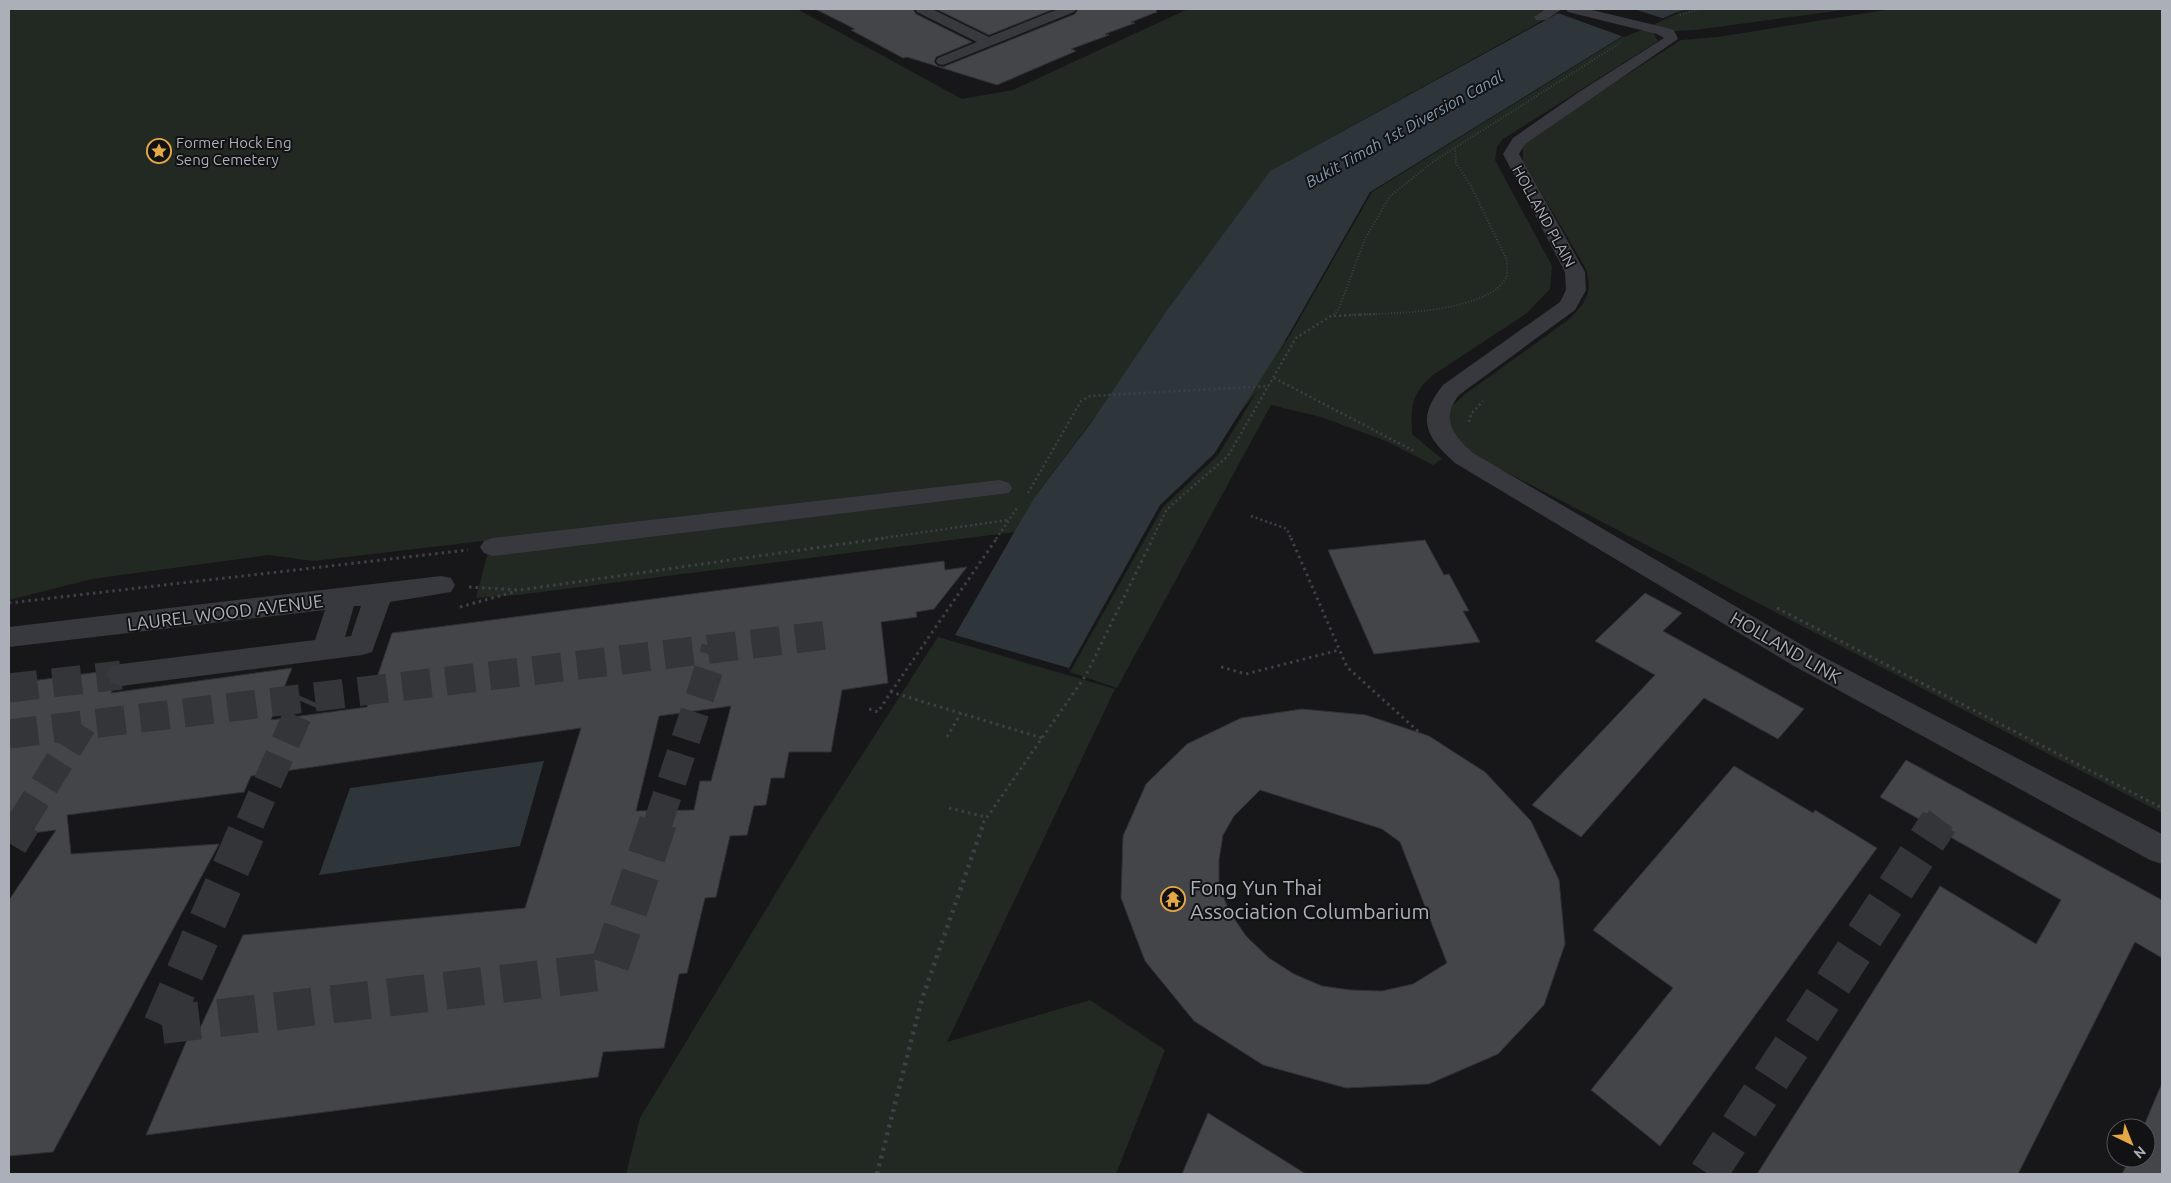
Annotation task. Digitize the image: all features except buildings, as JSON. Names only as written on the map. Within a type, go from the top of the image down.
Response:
[{"type":"street","points":[[922,9],[988,42]]},
{"type":"street","points":[[943,61],[1070,9]]},
{"type":"street","points":[[1541,17],[1555,9]]},
{"type":"street","points":[[1573,9],[1649,27]]},
{"type":"street","name":"HOLLAND PLAIN","points":[[1438,413],[1441,401],[1451,390],[1568,306],[1575,295],[1578,284],[1575,272],[1511,154],[1519,141],[1584,95],[1671,39],[1672,36],[1669,33],[1649,27]]},
{"type":"street","name":"HOLLAND LINK","points":[[1438,413],[1438,427],[1450,446],[1464,458],[1804,659],[2162,850]]},
{"type":"street","points":[[493,547],[1000,488]]},
{"type":"street","name":"LAUREL WOOD AVENUE","points":[[9,637],[379,594],[441,585]]},
{"type":"street","points":[[121,674],[362,645],[379,594]]},
{"type":"street","points":[[327,649],[343,598]]},
{"type":"path","points":[[877,1174],[922,999],[980,829],[986,817],[1086,674],[1167,509],[1228,456],[1296,338],[1333,316],[1339,308],[1365,239],[1390,196],[1434,161],[1615,45],[1649,27],[1700,9]]},
{"type":"path","points":[[1333,316],[1386,314],[1474,300],[1494,291],[1507,278],[1507,260],[1471,186],[1456,163],[1455,148]]},
{"type":"path","points":[[1274,378],[1416,452]]},
{"type":"path","points":[[1027,495],[1080,400],[1104,394],[1269,386]]},
{"type":"path","points":[[1469,423],[1471,414],[1484,401]]},
{"type":"path","points":[[869,709],[878,712],[1022,502]]},
{"type":"path","points":[[1251,516],[1287,529],[1347,667],[1420,733]]},
{"type":"path","points":[[441,585],[520,590],[1008,520]]},
{"type":"path","points":[[9,603],[493,547]]},
{"type":"path","points":[[1771,604],[2162,808]]},
{"type":"path","points":[[1221,667],[1246,674],[1339,650]]},
{"type":"path","points":[[891,692],[1042,738]]},
{"type":"path","points":[[947,737],[961,714]]},
{"type":"path","points":[[949,808],[986,817]]},
{"type":"shaded area","points":[[9,9],[797,9],[962,99],[1013,90],[1188,9],[1553,9],[1558,12],[1270,171],[1163,317],[1286,341],[1273,365],[1372,192],[1622,37],[1643,30],[1653,32],[1658,41],[1503,139],[1497,147],[1495,160],[1552,266],[1550,289],[1527,313],[1433,375],[1420,388],[1412,408],[1412,434],[1442,459],[1433,465],[1386,441],[1321,417],[1271,405],[1117,688],[1070,672],[1163,507],[1218,455],[1258,390],[1216,442],[1097,414],[1034,498],[1015,532],[517,595],[476,598],[491,540],[313,561],[269,555],[92,579],[9,600]]},
{"type":"shaded area","points":[[1693,9],[1851,9],[1695,30],[1676,31],[1653,25],[1678,13]]},
{"type":"shaded area","points":[[1891,9],[2162,9],[2162,813],[1481,459],[1459,441],[1447,415],[1453,405],[1464,395],[1568,320],[1580,308],[1587,296],[1589,283],[1585,267],[1523,162],[1523,147],[1521,143],[1681,40],[1718,37]]},
{"type":"shaded area","points":[[938,637],[1115,689],[947,1042],[1090,1000],[1165,1050],[1116,1174],[626,1174],[640,1118],[817,825]]},
{"type":"water","name":"Bukit Timah 1st Diversion Canal","points":[[1566,9],[1691,9],[1677,12],[1621,37],[1370,192],[1289,334],[1214,454],[1160,505],[1069,668],[955,635],[1034,498],[1091,423],[1168,309],[1270,171]]},
{"type":"water","points":[[544,761],[520,846],[319,875],[350,788]]},
{"type":"pier","points":[[1563,9],[1634,9],[1665,19],[1624,37],[1555,12]]},
{"type":"tunnel","points":[[716,648],[827,635]]},
{"type":"tunnel","points":[[305,698],[716,648]]},
{"type":"tunnel","points":[[658,823],[716,648]]},
{"type":"tunnel","points":[[9,688],[121,675]]},
{"type":"tunnel","points":[[82,725],[305,698]]},
{"type":"tunnel","points":[[250,823],[305,698]]},
{"type":"tunnel","points":[[9,734],[82,725]]},
{"type":"tunnel","points":[[21,823],[82,725]]},
{"type":"tunnel","points":[[1938,823],[1941,819]]},
{"type":"tunnel","points":[[9,843],[22,822]]},
{"type":"tunnel","points":[[251,822],[162,1025],[608,971],[658,822]]},
{"type":"tunnel","points":[[1708,1174],[1939,822]]},
{"type":"place","name":"Former Hock Eng Seng Cemetery","points":[[159,151]]},
{"type":"place","name":"Fong Yun Thai Association Columbarium","points":[[1173,899]]}]
